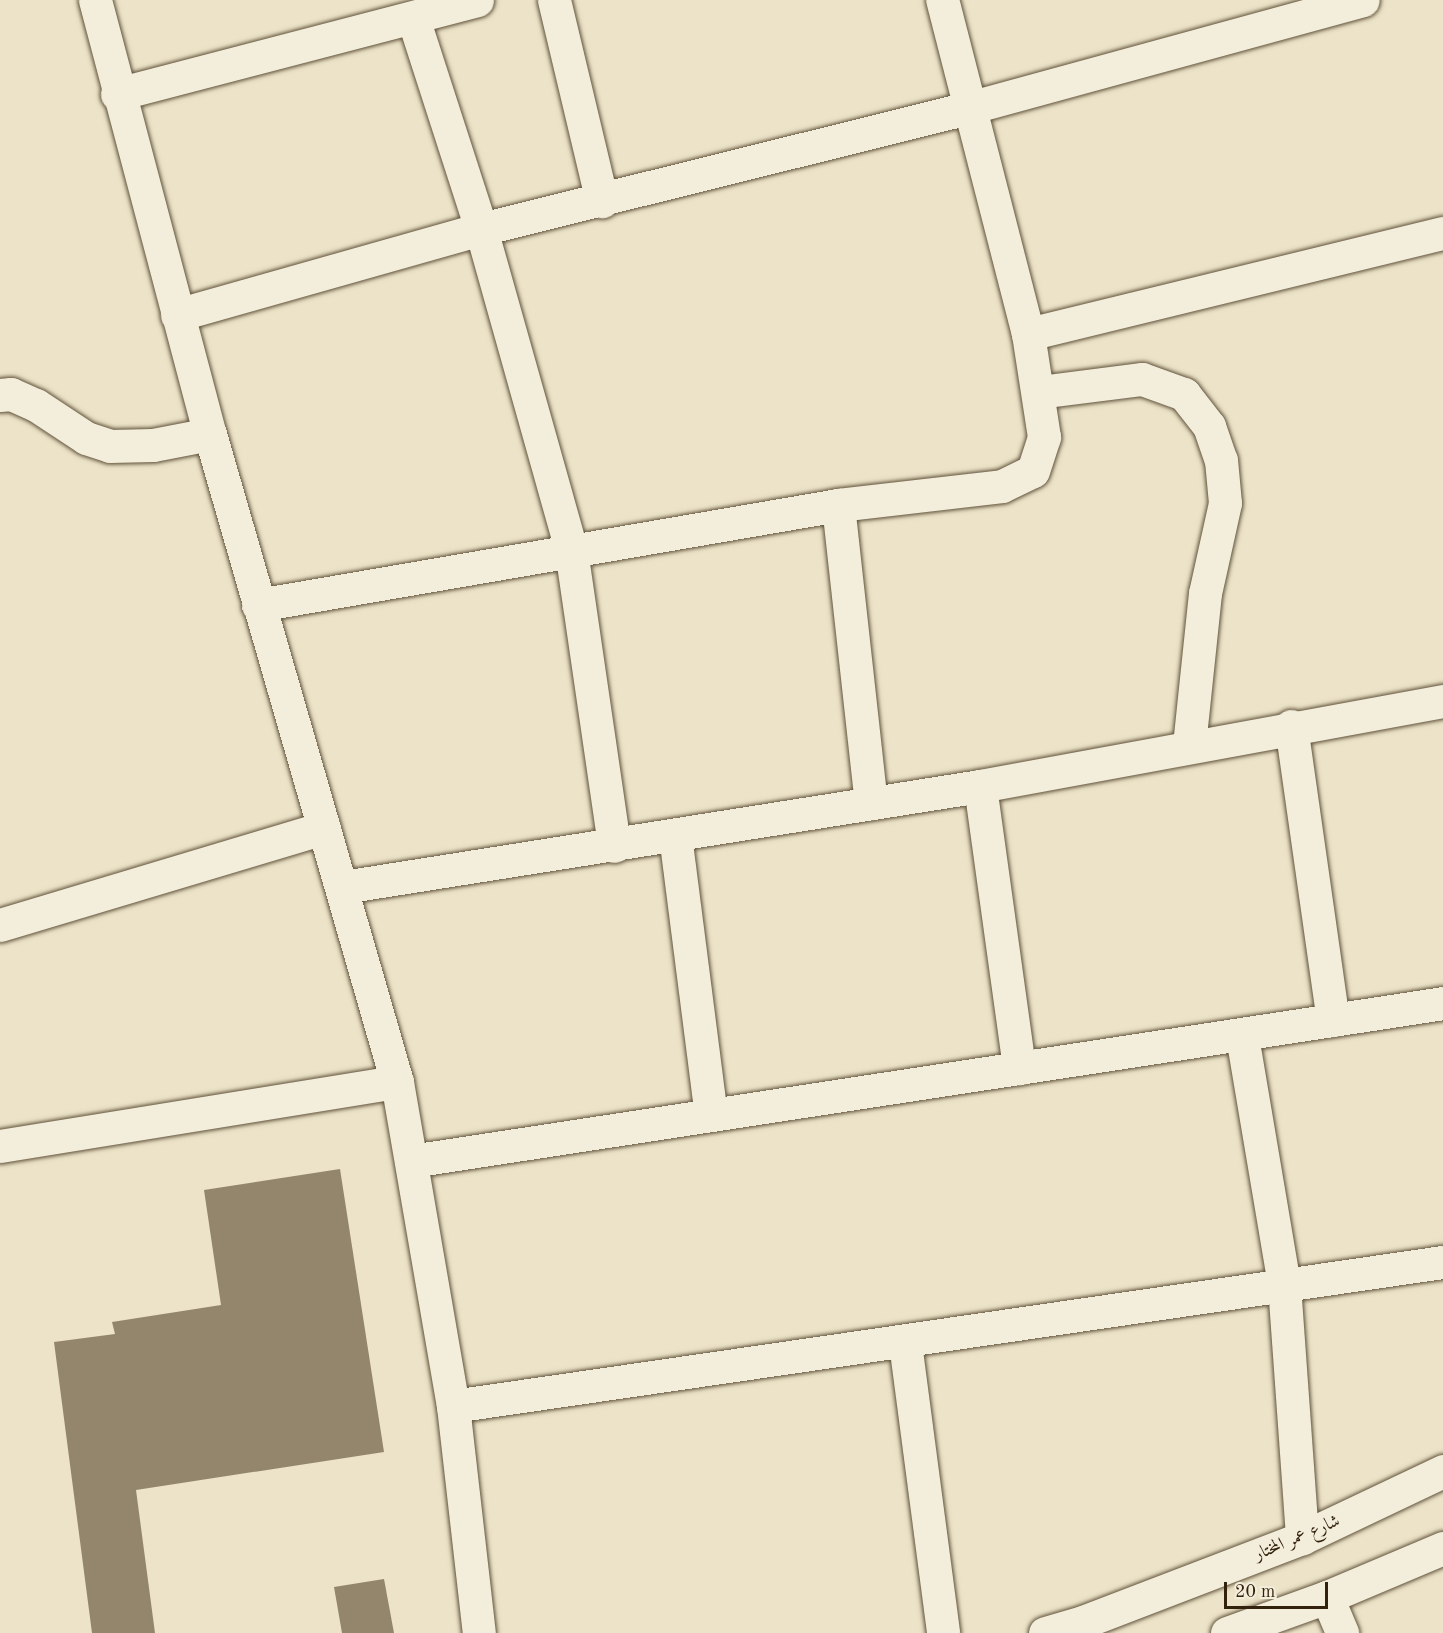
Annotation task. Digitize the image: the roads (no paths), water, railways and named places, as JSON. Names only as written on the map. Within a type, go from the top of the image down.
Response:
[{"type":"street","points":[[95,0],[117,94],[210,434],[258,605],[343,887],[397,1083],[453,1406],[479,1633]]},
{"type":"street","points":[[117,94],[477,0]]},
{"type":"street","points":[[554,0],[602,201]]},
{"type":"street","points":[[258,605],[838,505],[1002,486],[1033,471],[1044,437],[1039,392],[1028,334],[972,107],[942,0]]},
{"type":"street","points":[[177,315],[481,229],[602,201],[972,107],[1364,0]]},
{"type":"street","points":[[413,18],[481,229],[571,550],[615,846]]},
{"type":"street","points":[[1028,334],[1443,233]]},
{"type":"street","points":[[1039,392],[1142,379],[1184,394],[1209,426],[1221,460],[1225,503],[1205,593],[1190,746]]},
{"type":"street","points":[[0,395],[11,394],[36,405],[86,438],[110,446],[153,445],[210,434]]},
{"type":"street","points":[[838,505],[872,803]]},
{"type":"street","points":[[343,887],[615,846],[980,786],[1291,726],[1443,701]]},
{"type":"street","points":[[1291,726],[1333,1020]]},
{"type":"street","points":[[980,786],[1019,1068]]},
{"type":"street","points":[[0,925],[324,828]]},
{"type":"street","points":[[675,836],[711,1115]]},
{"type":"street","points":[[411,1161],[1242,1036],[1443,1003]]},
{"type":"street","points":[[1242,1036],[1284,1285],[1302,1538]]},
{"type":"street","points":[[0,1146],[397,1083]]},
{"type":"street","points":[[453,1406],[905,1343],[1443,1262]]},
{"type":"street","points":[[905,1343],[943,1633]]},
{"type":"street","name":"شارع عمر المختار","points":[[1045,1633],[1083,1622],[1302,1538],[1443,1471]]},
{"type":"street","points":[[1227,1633],[1327,1597],[1443,1548]]},
{"type":"street","points":[[1327,1597],[1342,1633]]}]
